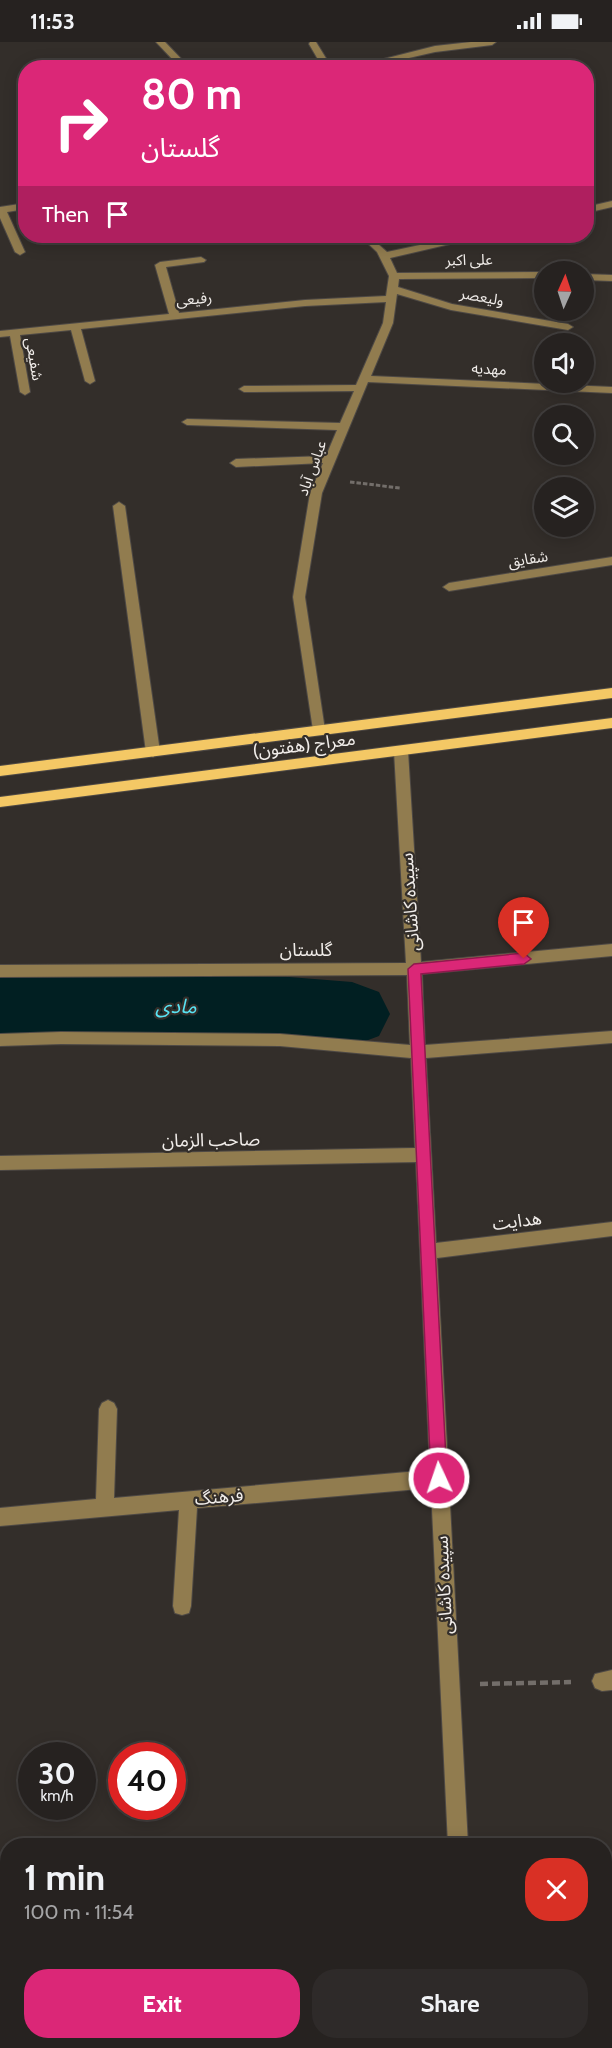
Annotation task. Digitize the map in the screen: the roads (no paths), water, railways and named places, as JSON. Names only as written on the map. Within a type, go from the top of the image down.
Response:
[{"type":"main road","name":"معراج (هفتون)","points":[[0,771],[612,693]]},
{"type":"main road","name":"معراج (هفتون)","points":[[0,802],[612,723]]},
{"type":"street","points":[[160,42],[178,60]]},
{"type":"street","points":[[392,60],[435,49],[492,42]]},
{"type":"street","points":[[313,44],[323,60]]},
{"type":"street","points":[[594,208],[612,204]]},
{"type":"street","points":[[18,207],[1,210],[20,252]]},
{"type":"street","points":[[372,243],[381,250],[394,276]]},
{"type":"street","points":[[384,256],[442,243]]},
{"type":"street","points":[[175,316],[160,264],[201,260]]},
{"type":"street","name":"علی اکبر","points":[[394,276],[534,274]]},
{"type":"street","name":"عباس آباد","points":[[319,730],[299,597],[316,493],[388,323],[394,276]]},
{"type":"street","points":[[594,277],[612,278]]},
{"type":"street","name":"رفیعی","points":[[0,334],[392,294]]},
{"type":"street","name":"ولیعصر","points":[[392,294],[451,307],[568,327]]},
{"type":"street","points":[[75,326],[90,381]]},
{"type":"street","name":"شفیعی","points":[[14,333],[25,392]]},
{"type":"street","points":[[244,389],[362,383]]},
{"type":"street","name":"مهدیه","points":[[362,383],[612,390]]},
{"type":"street","points":[[188,422],[344,426]]},
{"type":"street","points":[[236,463],[330,459]]},
{"type":"street","points":[[119,506],[153,752]]},
{"type":"street","name":"شقایق","points":[[450,587],[612,561]]},
{"type":"street","name":"سپیده کاشانی","points":[[401,751],[458,1838]]},
{"type":"street","name":"گلستان","points":[[0,971],[414,969],[612,950]]},
{"type":"street","points":[[0,1040],[73,1038],[280,1040],[418,1052],[612,1037]]},
{"type":"street","name":"صاحب الزمان","points":[[0,1163],[422,1155]]},
{"type":"street","name":"هدایت","points":[[427,1252],[612,1228]]},
{"type":"street","points":[[105,1508],[108,1409]]},
{"type":"street","name":"فرهنگ","points":[[0,1517],[439,1478]]},
{"type":"street","points":[[182,1606],[189,1500]]},
{"type":"waterway","name":"مادی","points":[[0,1004],[289,1008],[352,1014]]}]
